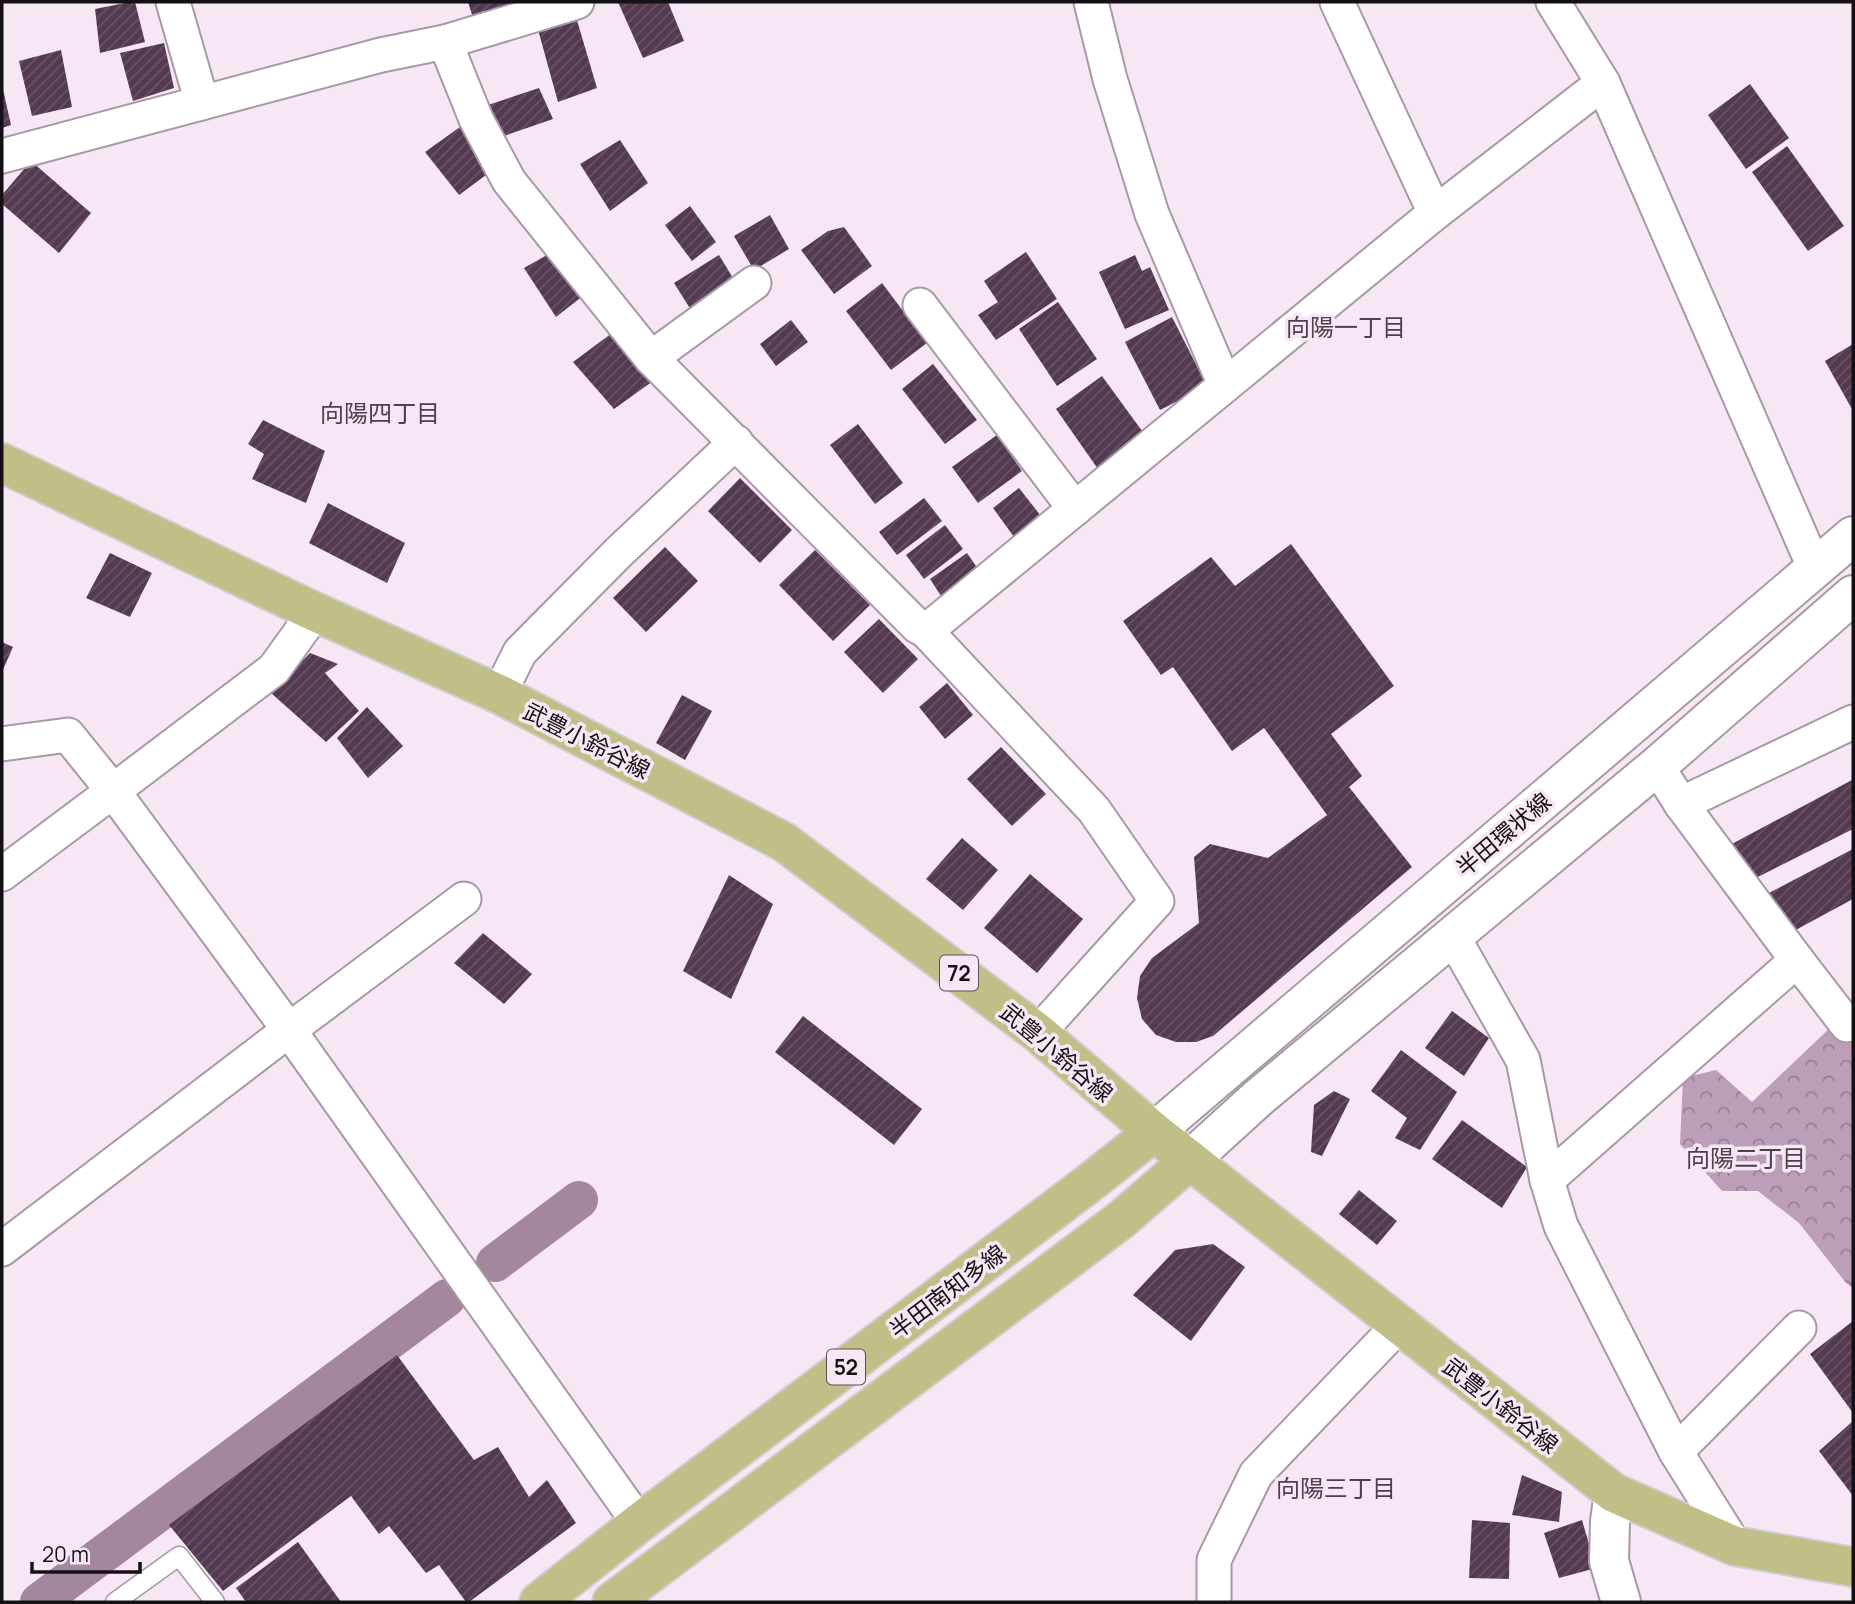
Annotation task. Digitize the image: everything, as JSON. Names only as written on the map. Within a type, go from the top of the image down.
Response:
[{"type":"main road","name":"武豊小鈴谷線","points":[[2,463],[315,612],[499,694],[784,842],[1038,1033],[1154,1132],[1614,1493],[1735,1546],[1853,1567]]},
{"type":"main road","name":"半田環状線","points":[[1154,1132],[1853,536]]},
{"type":"main road","name":"半田環状線","points":[[1191,1160],[1258,1098],[1657,766],[1853,595]]},
{"type":"main road","name":"半田南知多線","points":[[539,1602],[1154,1132]]},
{"type":"main road","name":"半田南知多線","points":[[612,1602],[1122,1219],[1191,1160]]},
{"type":"main road","points":[[1614,1493],[1609,1561],[1621,1602]]},
{"type":"street","points":[[173,2],[202,103]]},
{"type":"street","points":[[2,156],[382,55],[445,42],[577,2]]},
{"type":"street","points":[[1091,2],[1110,79],[1153,214],[1225,385]]},
{"type":"street","points":[[1337,2],[1435,213]]},
{"type":"street","points":[[1553,2],[1603,83],[1815,569]]},
{"type":"street","points":[[445,42],[475,119],[509,181],[651,358],[916,626],[926,632],[1094,810],[1157,901],[1038,1033]]},
{"type":"street","points":[[926,632],[1435,213],[1603,83]]},
{"type":"street","points":[[651,358],[754,283]]},
{"type":"street","points":[[920,305],[1075,509]]},
{"type":"street","points":[[499,694],[520,652],[619,552],[736,442]]},
{"type":"street","points":[[2,874],[274,669],[315,612]]},
{"type":"street","points":[[1681,804],[1853,722]]},
{"type":"street","points":[[2,744],[68,734],[289,1030],[639,1523]]},
{"type":"street","points":[[1657,766],[1681,804],[1851,1031]]},
{"type":"street","points":[[2,1249],[464,900]]},
{"type":"street","points":[[1453,937],[1523,1060],[1547,1180],[1561,1226],[1676,1452],[1735,1546]]},
{"type":"street","points":[[1547,1180],[1797,960]]},
{"type":"street","points":[[1214,1602],[1214,1560],[1256,1474],[1399,1325]]},
{"type":"street","points":[[1676,1452],[1799,1328]]},
{"type":"lane","points":[[115,1602],[179,1556],[215,1602]]},
{"type":"green space","points":[[1833,1025],[1853,1040],[1853,1288],[1846,1283],[1799,1223],[1758,1191],[1722,1191],[1680,1144],[1683,1078],[1716,1070],[1752,1102]]},
{"type":"building","points":[[135,2],[145,42],[100,53],[95,9]]},
{"type":"building","points":[[468,2],[520,2],[473,18]]},
{"type":"building","points":[[618,2],[668,2],[684,41],[643,58]]},
{"type":"building","points":[[576,17],[597,88],[558,102],[537,26]]},
{"type":"building","points":[[164,43],[174,88],[133,101],[120,53]]},
{"type":"building","points":[[61,50],[72,107],[32,116],[19,61]]},
{"type":"building","points":[[1750,84],[1789,138],[1746,169],[1708,115]]},
{"type":"building","points":[[2,85],[11,125],[2,128]]},
{"type":"building","points":[[539,88],[553,119],[504,136],[488,105]]},
{"type":"building","points":[[460,127],[490,172],[459,195],[425,152]]},
{"type":"building","points":[[620,140],[648,183],[610,211],[580,164]]},
{"type":"building","points":[[1787,146],[1844,226],[1808,251],[1752,172]]},
{"type":"building","points":[[31,161],[91,213],[59,253],[2,204],[2,195]]},
{"type":"building","points":[[690,206],[716,242],[692,261],[665,225]]},
{"type":"building","points":[[770,215],[789,249],[754,270],[734,236]]},
{"type":"building","points":[[844,227],[872,266],[834,294],[801,250],[828,231]]},
{"type":"building","points":[[554,251],[584,295],[556,317],[524,268]]},
{"type":"building","points":[[1026,252],[1057,299],[996,340],[978,315],[998,302],[984,281]]},
{"type":"building","points":[[719,255],[736,283],[691,310],[674,283]]},
{"type":"building","points":[[1135,255],[1142,271],[1150,267],[1169,310],[1125,329],[1099,272]]},
{"type":"building","points":[[882,283],[927,343],[891,370],[846,311]]},
{"type":"building","points":[[1058,302],[1097,359],[1057,386],[1019,329]]},
{"type":"building","points":[[1172,317],[1207,386],[1160,410],[1125,342]]},
{"type":"building","points":[[791,320],[808,342],[776,366],[760,344]]},
{"type":"building","points":[[612,333],[653,381],[614,409],[573,362]]},
{"type":"building","points":[[1853,344],[1853,411],[1825,361]]},
{"type":"building","points":[[933,364],[977,420],[945,444],[902,389]]},
{"type":"building","points":[[1102,376],[1145,435],[1098,469],[1056,409]]},
{"type":"building","points":[[263,420],[325,451],[306,503],[252,479],[264,454],[248,444]]},
{"type":"building","points":[[858,424],[903,483],[875,504],[830,445]]},
{"type":"building","points":[[997,435],[1022,471],[978,503],[952,467]]},
{"type":"building","points":[[740,478],[792,530],[760,563],[708,511]]},
{"type":"building","points":[[1019,488],[1044,520],[1017,541],[993,508]]},
{"type":"building","points":[[924,498],[942,521],[897,555],[879,532]]},
{"type":"building","points":[[328,503],[405,543],[387,583],[309,543]]},
{"type":"building","points":[[945,525],[963,549],[924,579],[906,555]]},
{"type":"building","points":[[1291,544],[1394,686],[1331,734],[1362,776],[1349,787],[1412,867],[1213,1036],[1196,1042],[1176,1042],[1156,1035],[1142,1019],[1137,998],[1140,976],[1152,958],[1199,923],[1194,857],[1210,844],[1268,858],[1327,815],[1264,728],[1232,751],[1173,667],[1161,675],[1123,621],[1211,557],[1235,586]]},
{"type":"building","points":[[665,547],[698,581],[646,632],[613,598]]},
{"type":"building","points":[[815,550],[870,605],[833,641],[779,585]]},
{"type":"building","points":[[110,553],[152,573],[130,617],[86,598]]},
{"type":"building","points":[[967,553],[978,569],[941,596],[930,579]]},
{"type":"building","points":[[879,619],[918,659],[883,693],[844,652]]},
{"type":"building","points":[[2,642],[13,647],[2,672]]},
{"type":"building","points":[[310,653],[338,664],[325,673],[359,711],[326,742],[271,693]]},
{"type":"building","points":[[947,683],[973,715],[945,739],[919,707]]},
{"type":"building","points":[[682,695],[712,711],[685,760],[656,743]]},
{"type":"building","points":[[367,707],[403,746],[368,778],[337,738]]},
{"type":"building","points":[[1001,747],[1046,794],[1012,826],[967,779]]},
{"type":"building","points":[[1852,780],[1853,829],[1748,882],[1730,845]]},
{"type":"building","points":[[962,838],[998,870],[963,910],[926,879]]},
{"type":"building","points":[[1853,849],[1853,899],[1792,932],[1769,893]]},
{"type":"building","points":[[1030,874],[1083,919],[1037,973],[984,928]]},
{"type":"building","points":[[729,875],[773,904],[731,999],[683,971]]},
{"type":"building","points":[[483,933],[532,974],[504,1004],[454,963]]},
{"type":"building","points":[[1452,1011],[1489,1038],[1464,1076],[1425,1048]]},
{"type":"building","points":[[803,1016],[922,1109],[894,1145],[775,1052]]},
{"type":"building","points":[[1401,1050],[1457,1092],[1420,1150],[1395,1138],[1407,1118],[1371,1091]]},
{"type":"building","points":[[1334,1091],[1350,1099],[1322,1156],[1311,1152],[1314,1105]]},
{"type":"building","points":[[1462,1120],[1527,1167],[1502,1208],[1432,1159]]},
{"type":"building","points":[[1359,1190],[1397,1221],[1377,1245],[1339,1214]]},
{"type":"building","points":[[1213,1244],[1245,1267],[1191,1341],[1133,1295],[1175,1250]]},
{"type":"building","points":[[1853,1321],[1853,1413],[1810,1354]]},
{"type":"building","points":[[397,1355],[474,1460],[498,1447],[529,1497],[547,1480],[576,1523],[466,1602],[439,1565],[426,1573],[389,1526],[379,1534],[351,1496],[223,1591],[169,1525]]},
{"type":"building","points":[[1853,1421],[1853,1496],[1819,1451]]},
{"type":"building","points":[[1522,1475],[1562,1492],[1559,1522],[1512,1515]]},
{"type":"building","points":[[1472,1520],[1510,1523],[1509,1579],[1469,1578]]},
{"type":"building","points":[[1582,1520],[1596,1568],[1559,1578],[1544,1533]]},
{"type":"building","points":[[298,1542],[341,1602],[246,1602],[236,1588]]},
{"type":"waterway","points":[[495,1263],[579,1200]]},
{"type":"waterway","points":[[39,1602],[447,1298]]},
{"type":"district","name":"向陽一丁目","points":[[1346,326]]},
{"type":"district","name":"向陽四丁目","points":[[380,412]]},
{"type":"district","name":"向陽二丁目","points":[[1746,1157]]},
{"type":"district","name":"向陽三丁目","points":[[1336,1487]]}]
